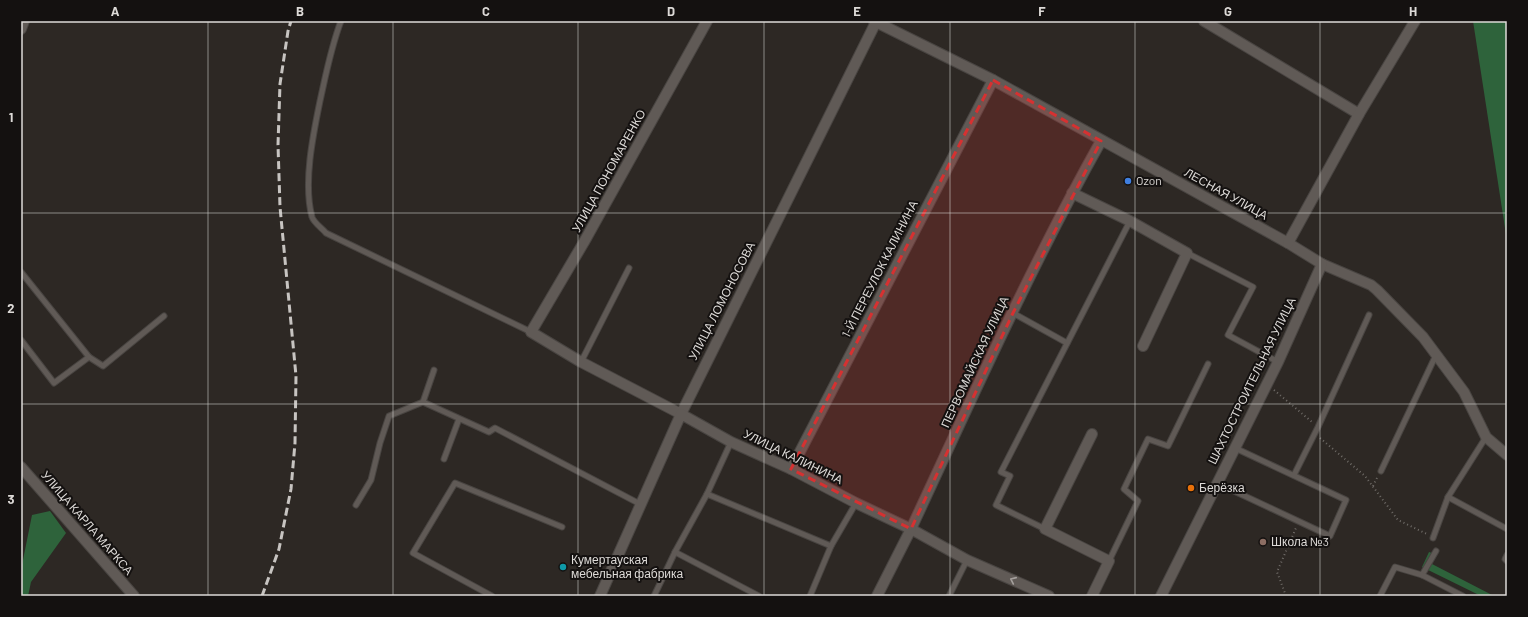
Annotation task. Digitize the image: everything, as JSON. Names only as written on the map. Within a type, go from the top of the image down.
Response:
[{"type":"street","points":[[21,29],[24,21]]},
{"type":"street","name":"УЛИЦА ПОНОМАРЕНКО","points":[[531,332],[584,242],[707,21]]},
{"type":"street","points":[[1204,21],[1359,114]]},
{"type":"street","points":[[1288,243],[1359,114],[1415,21]]},
{"type":"street","name":"ЛЕСНАЯ УЛИЦА","points":[[875,22],[993,80],[1288,243],[1322,264],[1371,285],[1423,337],[1464,392],[1486,437],[1507,455]]},
{"type":"street","name":"УЛИЦА ЛОМОНОСОВА","points":[[600,596],[680,414],[875,22]]},
{"type":"street","name":"1-Й ПЕРЕУЛОК КАЛИНИНА","points":[[791,469],[993,80]]},
{"type":"street","name":"ПЕРВОМАЙСКАЯ УЛИЦА","points":[[877,596],[911,529],[1013,313],[1072,193],[1101,140]]},
{"type":"street","points":[[1072,193],[1130,221],[1187,253],[1143,346]]},
{"type":"street","name":"ШАХТОСТРОИТЕЛЬНАЯ УЛИЦА","points":[[1161,596],[1278,362],[1322,264]]},
{"type":"street","name":"УЛИЦА КАЛИНИНА","points":[[531,332],[581,362],[731,442],[791,469],[856,503],[911,529],[967,560],[1049,596]]},
{"type":"street","points":[[1092,434],[1045,529],[1109,561],[1092,596]]},
{"type":"street","name":"УЛИЦА КАРЛА МАРКСА","points":[[21,467],[134,596]]},
{"type":"lane","points":[[342,21],[328,61],[315,125],[310,164],[310,200],[313,219],[326,233],[531,332]]},
{"type":"lane","points":[[1045,529],[996,505],[1010,476],[1001,472],[1130,221]]},
{"type":"lane","points":[[1187,253],[1253,287],[1228,335],[1278,362]]},
{"type":"lane","points":[[581,362],[629,268]]},
{"type":"lane","points":[[21,272],[89,357],[102,366],[164,316]]},
{"type":"lane","points":[[1013,313],[1067,343]]},
{"type":"lane","points":[[1294,475],[1315,434],[1369,315]]},
{"type":"lane","points":[[21,340],[54,383],[89,357]]},
{"type":"lane","points":[[1381,471],[1436,354]]},
{"type":"lane","points":[[1109,561],[1138,501],[1124,489],[1148,440],[1168,446],[1208,364]]},
{"type":"lane","points":[[423,402],[434,370]]},
{"type":"lane","points":[[356,505],[371,480],[380,443],[389,416],[423,402],[489,432],[495,428],[640,504]]},
{"type":"lane","points":[[444,459],[460,419]]},
{"type":"lane","points":[[1433,538],[1448,497],[1486,437]]},
{"type":"lane","points":[[654,596],[675,552],[707,494],[731,442]]},
{"type":"lane","points":[[1218,483],[1330,536],[1346,500],[1235,448]]},
{"type":"lane","points":[[492,596],[413,553],[455,483],[562,527]]},
{"type":"lane","points":[[707,494],[831,546]]},
{"type":"lane","points":[[1448,497],[1507,529]]},
{"type":"lane","points":[[810,596],[831,546],[856,503]]},
{"type":"lane","points":[[1422,575],[1436,551]]},
{"type":"lane","points":[[675,552],[759,596]]},
{"type":"lane","points":[[1507,555],[1505,559],[1507,560]]},
{"type":"lane","points":[[949,596],[967,560]]},
{"type":"lane","points":[[1380,596],[1395,566],[1422,575],[1463,596]]},
{"type":"path","points":[[1267,384],[1318,427]]},
{"type":"path","points":[[1315,434],[1365,476],[1398,520],[1433,538]]},
{"type":"path","points":[[1286,596],[1277,572],[1294,533]]},
{"type":"highlighted area","points":[[993,80],[1101,141],[1013,313],[911,529],[791,469]]},
{"type":"green space","points":[[1473,21],[1507,21],[1507,241]]},
{"type":"green space","points":[[50,511],[66,533],[31,582],[28,596],[21,596],[21,570],[32,515]]},
{"type":"green space","points":[[1429,552],[1435,554],[1432,564],[1494,596],[1481,596],[1422,567]]},
{"type":"railway","points":[[262,596],[279,549],[291,489],[295,443],[296,376],[280,207],[278,145],[280,84],[288,31],[291,21]]},
{"type":"place","name":"Ozon","points":[[1128,181]]},
{"type":"place","name":"Берёзка","points":[[1191,488]]},
{"type":"place","name":"Школа №3","points":[[1263,542]]},
{"type":"place","name":"Кумертауская мебельная фабрика","points":[[563,567]]}]
